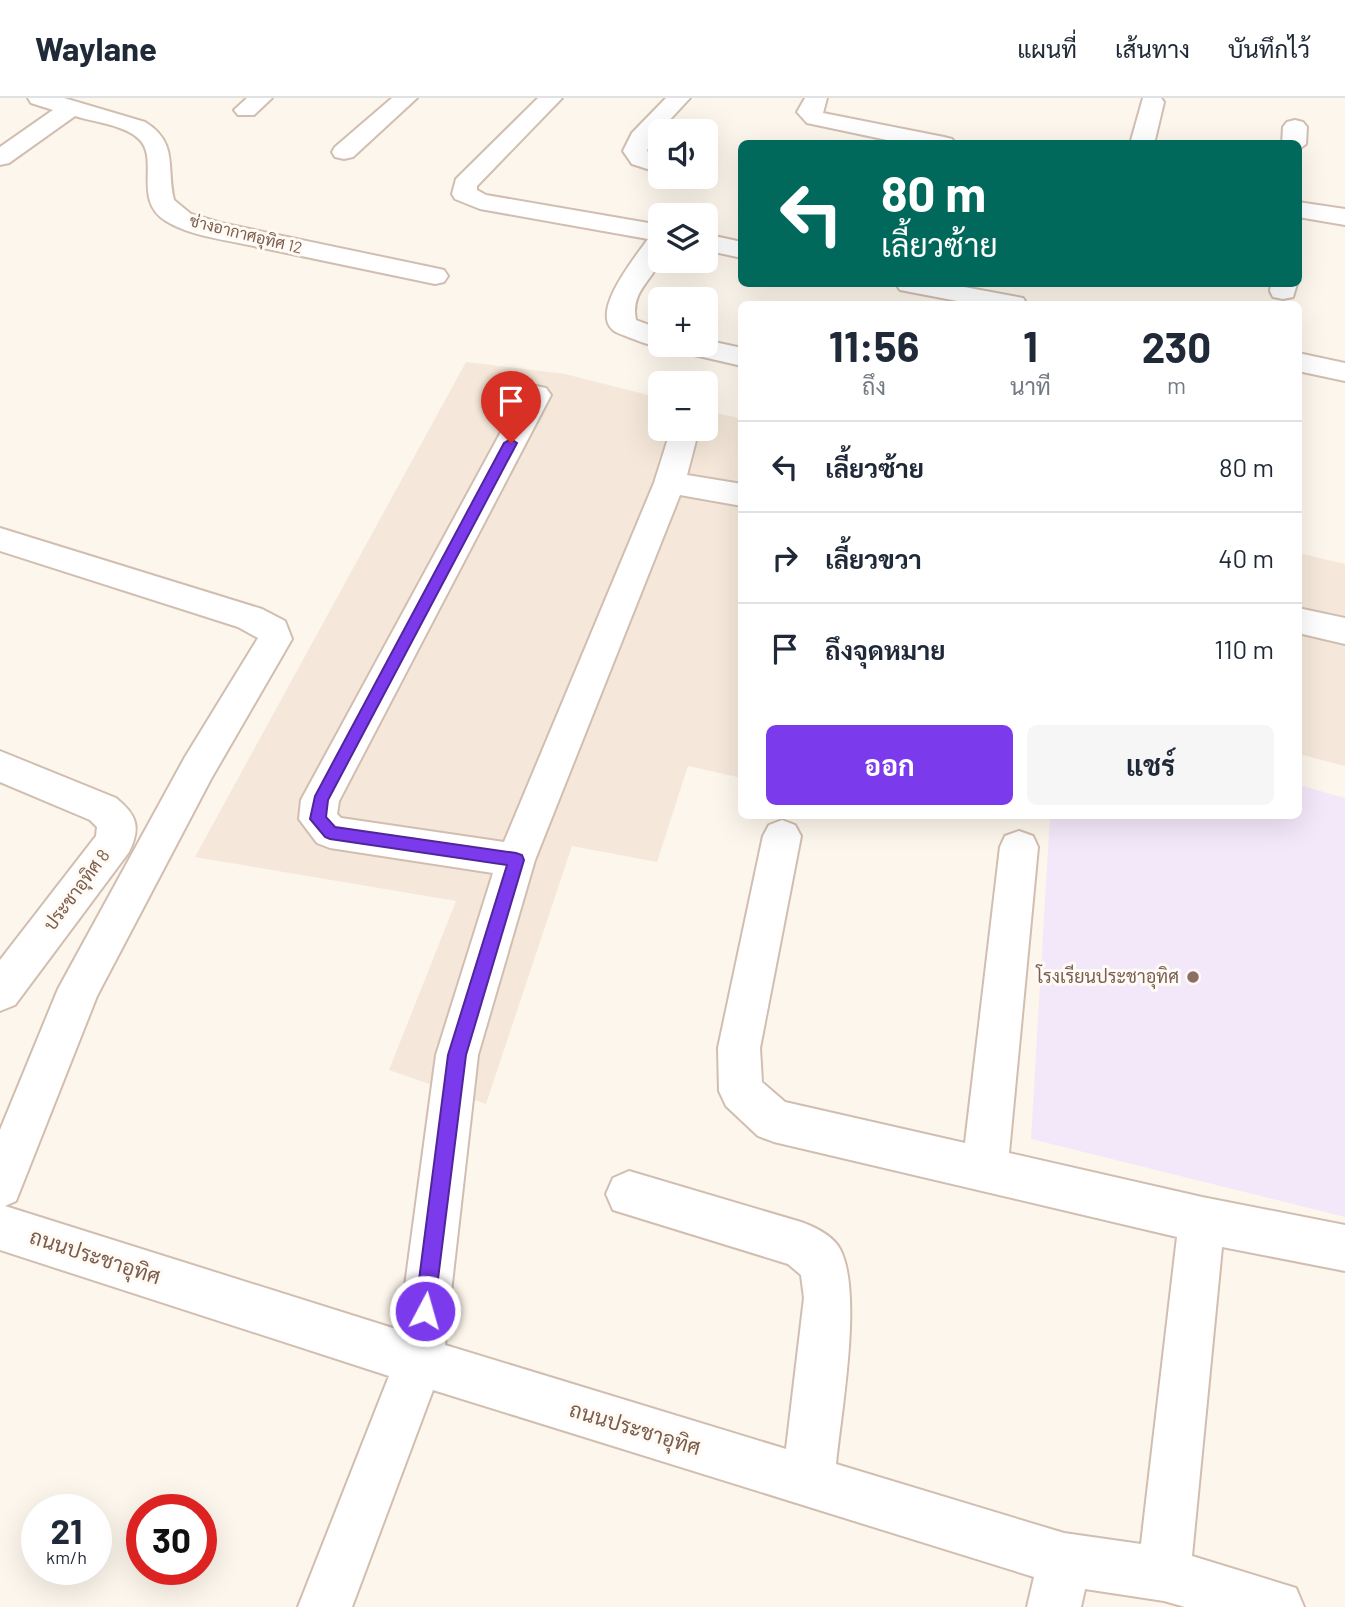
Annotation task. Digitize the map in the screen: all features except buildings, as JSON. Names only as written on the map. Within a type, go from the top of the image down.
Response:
[{"type":"street","name":"ช่างอากาศอุทิศ 12","points":[[39,98],[138,127],[151,137],[159,159],[165,207],[185,220],[216,230],[435,276]]},
{"type":"street","points":[[344,152],[406,98]]},
{"type":"street","points":[[551,98],[465,184],[464,194],[480,201],[648,231]]},
{"type":"street","points":[[659,119],[679,98]]},
{"type":"street","points":[[816,98],[809,112],[815,118],[924,140]]},
{"type":"street","points":[[1143,140],[1152,102]]},
{"type":"street","points":[[0,158],[72,107]]},
{"type":"street","points":[[648,130],[640,138],[635,151],[640,159],[648,162]]},
{"type":"street","points":[[1302,210],[1345,217]]},
{"type":"street","points":[[718,245],[738,249]]},
{"type":"street","points":[[648,259],[625,296],[619,313],[623,325],[648,334]]},
{"type":"street","points":[[925,287],[997,301]]},
{"type":"street","points":[[718,352],[738,357]]},
{"type":"street","points":[[1302,363],[1345,372]]},
{"type":"street","points":[[516,860],[330,832],[318,819],[320,800],[536,395]]},
{"type":"street","points":[[325,1607],[419,1362],[457,1055],[516,860],[669,483],[681,441]]},
{"type":"street","points":[[669,483],[738,494]]},
{"type":"street","points":[[0,538],[250,618],[273,630],[275,639],[198,768],[79,989],[0,1185]]},
{"type":"street","points":[[1302,621],[1345,631]]},
{"type":"street","name":"ประชาอุทิศ 8","points":[[0,766],[103,809],[117,821],[115,841],[0,992]]},
{"type":"street","points":[[782,836],[739,1048],[741,1091],[774,1121],[1202,1220],[1345,1248]]},
{"type":"street","points":[[985,1168],[1019,847]]},
{"type":"street","points":[[629,1194],[801,1245],[822,1263],[828,1298],[808,1483]]},
{"type":"street","points":[[1164,1574],[1202,1220]]},
{"type":"street","name":"ถนนประชาอุทิศ","points":[[0,1227],[419,1362],[808,1483],[1059,1583],[1164,1574],[1276,1607]]},
{"type":"shaded area","points":[[466,362],[565,374],[648,395],[648,441],[718,441],[718,413],[738,418],[738,777],[688,766],[657,862],[572,846],[486,1104],[389,1070],[456,901],[195,857]]},
{"type":"shaded area","points":[[1302,554],[1345,564],[1345,766],[1302,755]]},
{"type":"shaded area","name":"โรงเรียนประชาอุทิศ","points":[[1302,786],[1345,798],[1345,1217],[1031,1139],[1050,819],[1302,819]]},
{"type":"place","name":"โรงเรียนประชาอุทิศ","points":[[1193,977]]},
{"type":"route","points":[[425,1311],[457,1055],[516,860],[330,832],[318,819],[320,800],[511,443]]}]
